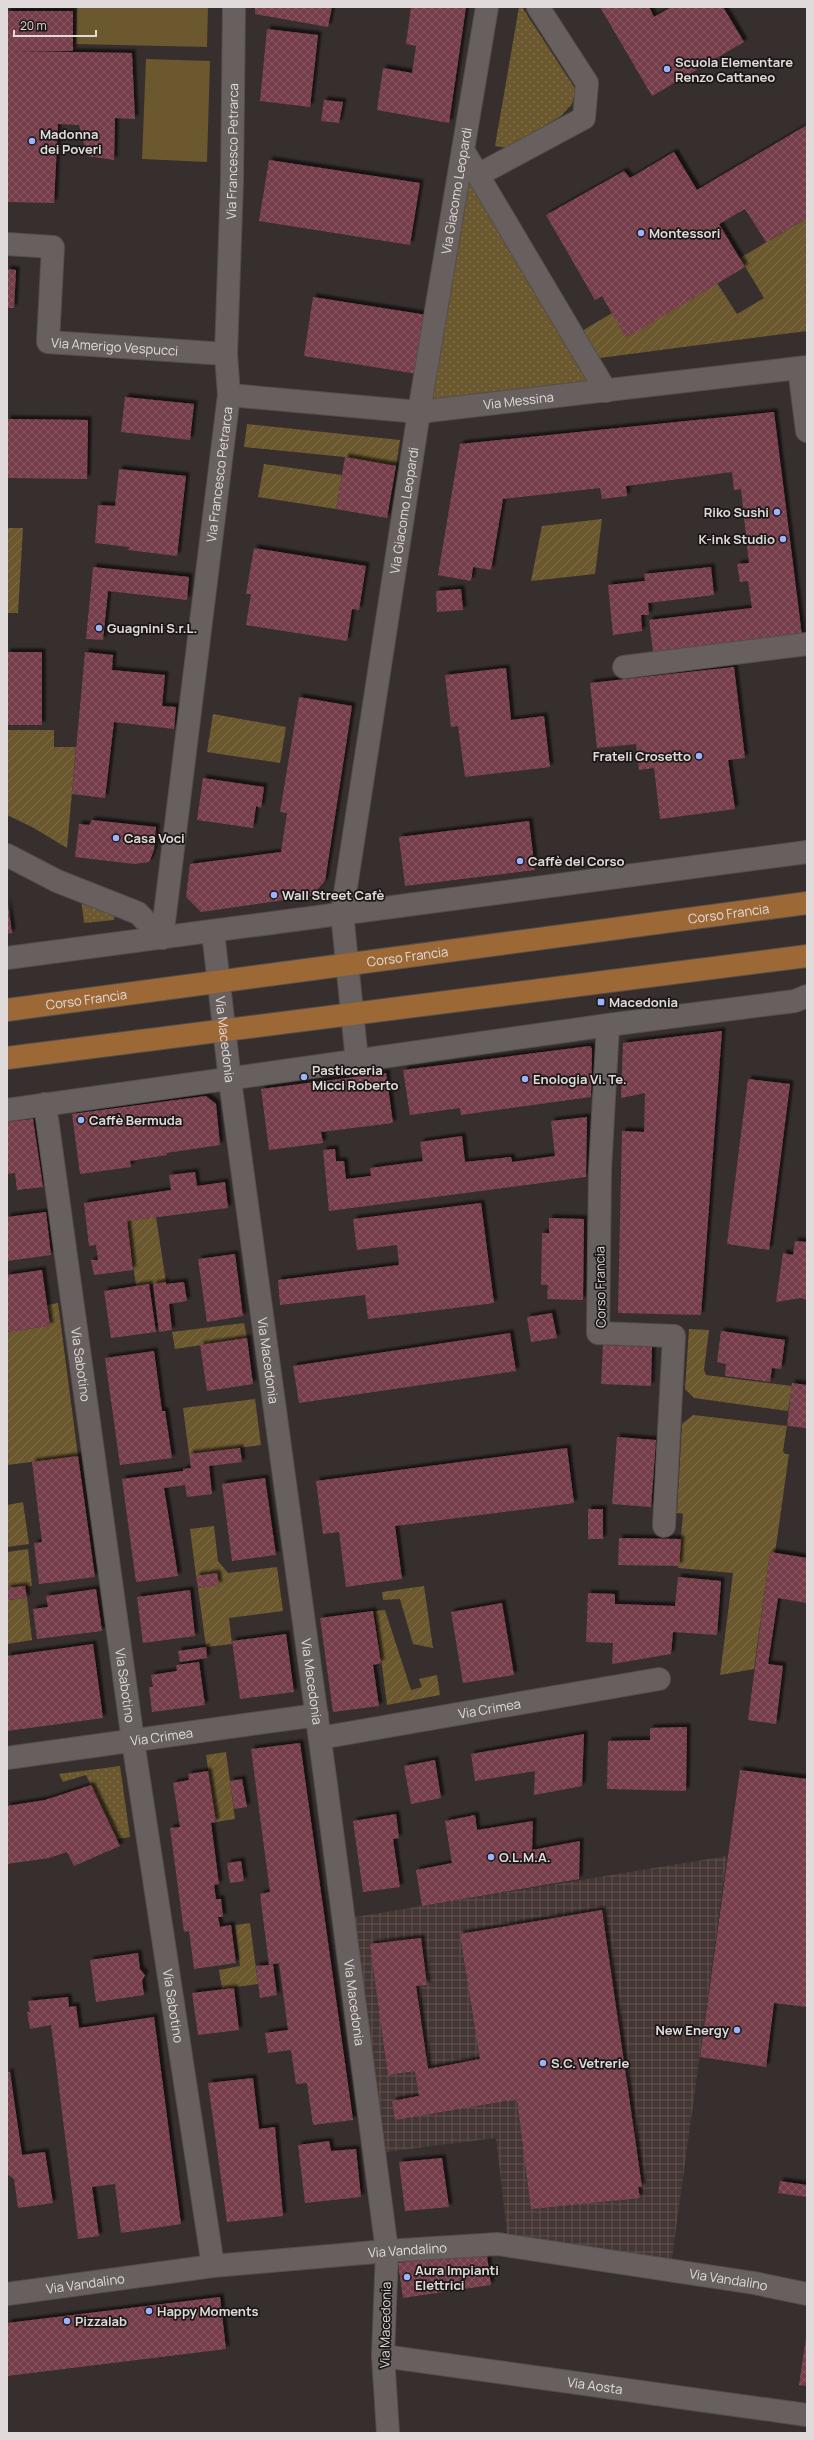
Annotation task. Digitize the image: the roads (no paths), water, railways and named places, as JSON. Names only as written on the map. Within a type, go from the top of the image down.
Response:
[{"type":"main road","name":"Corso Francia","points":[[7,1010],[807,903]]},
{"type":"main road","points":[[7,1058],[807,956]]},
{"type":"street","name":"Via Francesco Petrarca","points":[[162,938],[229,395],[226,354],[234,7]]},
{"type":"street","name":"Via Giacomo Leopardi","points":[[352,1015],[342,913],[419,412],[487,7]]},
{"type":"street","points":[[478,175],[584,118],[587,83],[538,7]]},
{"type":"street","points":[[463,150],[606,391]]},
{"type":"street","name":"Via Amerigo Vespucci","points":[[7,244],[53,247],[48,342],[226,354]]},
{"type":"street","points":[[803,367],[807,431]]},
{"type":"street","name":"Via Messina","points":[[229,395],[419,412],[803,367]]},
{"type":"street","points":[[624,667],[807,644]]},
{"type":"street","points":[[7,958],[213,932],[342,913],[807,852]]},
{"type":"street","points":[[7,855],[57,881],[138,913],[162,938]]},
{"type":"street","name":"Via Macedonia","points":[[213,932],[230,1080],[317,1715],[387,2250],[383,2356],[388,2433]]},
{"type":"street","points":[[7,1110],[230,1080],[608,1025],[795,1001],[807,996]]},
{"type":"street","points":[[352,1015],[357,1061]]},
{"type":"street","name":"Corso Francia","points":[[608,1025],[600,1170],[598,1333],[674,1336],[664,1526]]},
{"type":"street","name":"Via Sabotino","points":[[45,1104],[133,1740],[213,2266]]},
{"type":"street","name":"Via Crimea","points":[[320,1738],[660,1679]]},
{"type":"street","name":"Via Crimea","points":[[7,1758],[317,1715]]},
{"type":"street","name":"Via Vandalino","points":[[7,2294],[213,2266],[387,2250],[498,2244],[754,2283],[807,2294]]},
{"type":"street","name":"Via Aosta","points":[[383,2356],[807,2415]]},
{"type":"place","name":"Scuola Elementare Renzo Cattaneo","points":[[667,69]]},
{"type":"place","name":"Madonna dei Poveri","points":[[32,141]]},
{"type":"place","name":"Montessori","points":[[641,233]]},
{"type":"place","name":"Riko Sushi","points":[[777,512]]},
{"type":"place","name":"K-ink Studio","points":[[783,539]]},
{"type":"place","name":"Guagnini S.r.L.","points":[[99,628]]},
{"type":"place","name":"Frateli Crosetto","points":[[699,756]]},
{"type":"place","name":"Casa Voci","points":[[116,838]]},
{"type":"place","name":"Caffè del Corso","points":[[520,861]]},
{"type":"place","name":"Wall Street Cafè","points":[[274,895]]},
{"type":"place","name":"Macedonia","points":[[601,1002]]},
{"type":"place","name":"Pasticceria Micci Roberto","points":[[304,1077]]},
{"type":"place","name":"Enologia Vi. Te.","points":[[525,1079]]},
{"type":"place","name":"Caffè Bermuda","points":[[81,1120]]},
{"type":"place","name":"O.L.M.A.","points":[[491,1857]]},
{"type":"place","name":"New Energy","points":[[737,2030]]},
{"type":"place","name":"S.C. Vetrerie","points":[[543,2063]]},
{"type":"place","name":"Aura Impianti Elettrici","points":[[407,2277]]},
{"type":"place","name":"Happy Moments","points":[[149,2311]]},
{"type":"place","name":"Pizzalab","points":[[67,2321]]}]
